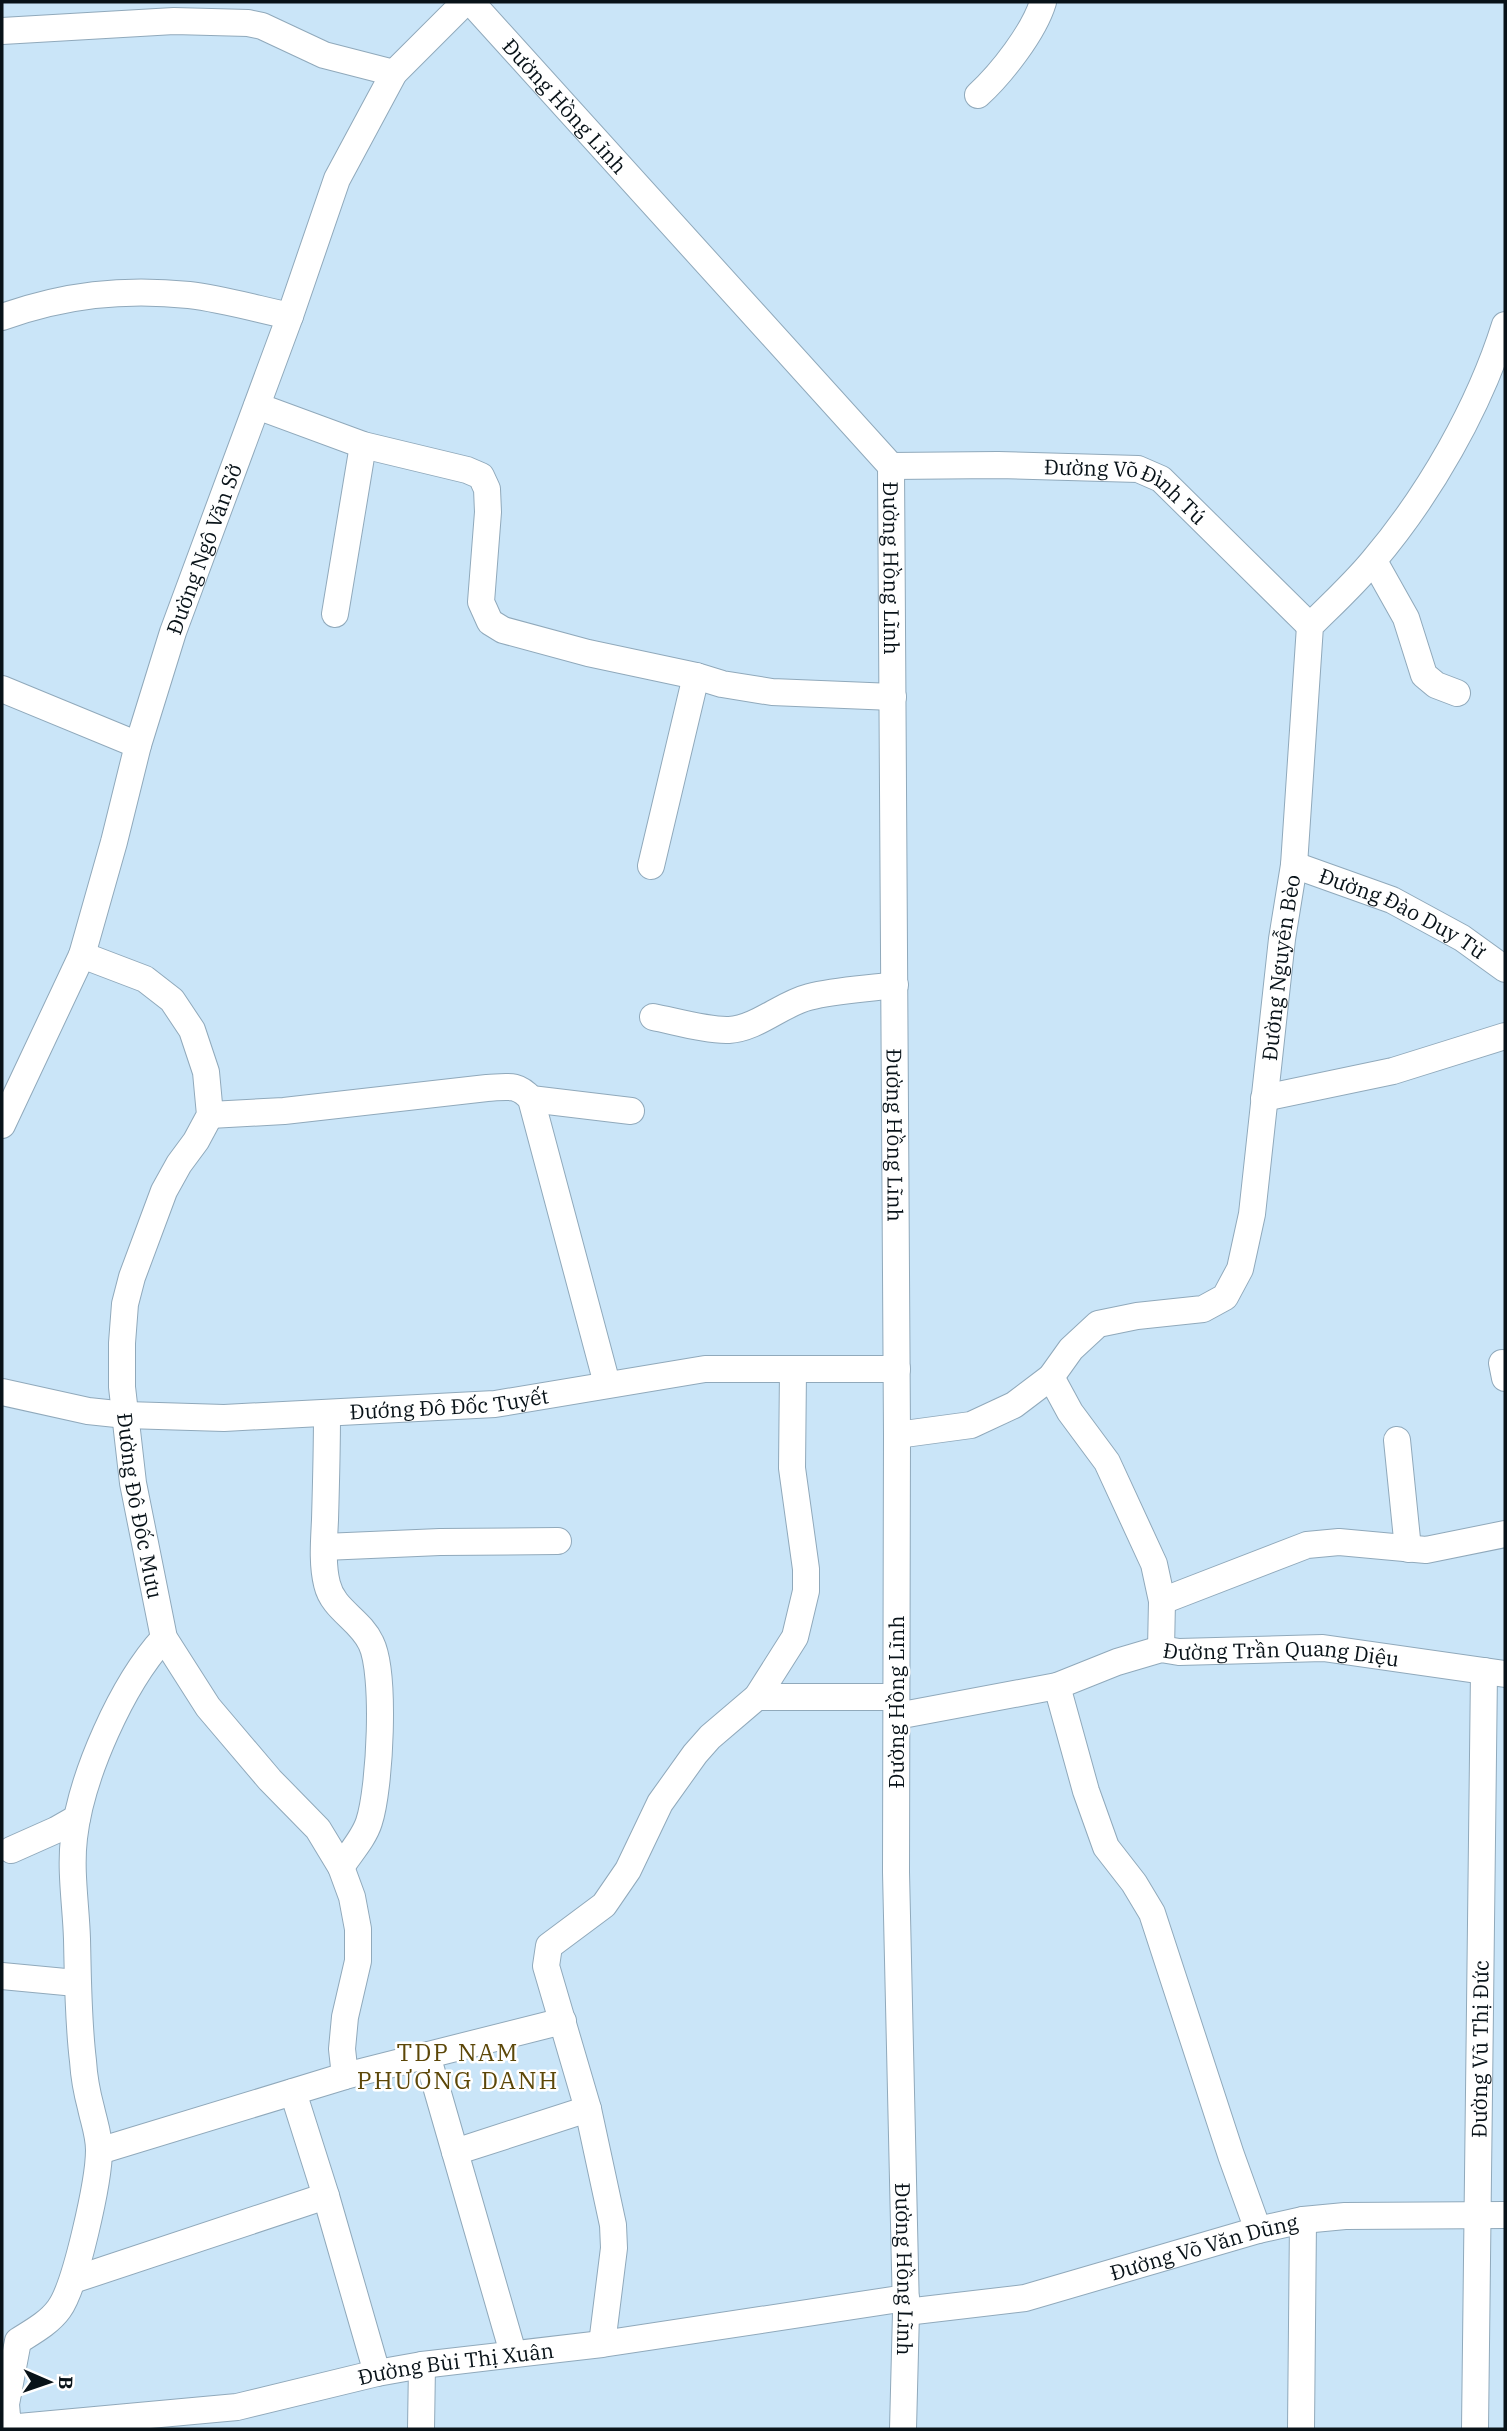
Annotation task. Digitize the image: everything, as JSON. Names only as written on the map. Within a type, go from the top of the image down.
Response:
[{"type":"street","name":"Đường Ngô Văn Sở","points":[[2,1125],[82,955],[138,744],[173,632],[290,316],[337,179],[394,73],[466,2]]},
{"type":"street","name":"Đường Hồng Lĩnh","points":[[471,2],[891,466],[897,1369],[896,1871],[906,2305],[903,2429]]},
{"type":"street","points":[[978,95],[1006,66],[1037,18],[1043,2]]},
{"type":"street","points":[[2,31],[174,11],[262,26],[324,55],[394,73]]},
{"type":"street","points":[[2,317],[71,297],[112,293],[191,295],[290,316]]},
{"type":"street","points":[[1310,626],[1374,561],[1424,492],[1475,401],[1505,325]]},
{"type":"street","points":[[257,406],[363,445],[467,470],[481,476],[487,489],[488,512],[481,602],[490,622],[503,630],[722,684],[772,692],[893,696]]},
{"type":"street","points":[[335,614],[363,445]]},
{"type":"street","name":"Đường Võ Đình Tú","points":[[891,466],[998,465],[1138,469],[1161,479],[1310,626]]},
{"type":"street","points":[[1374,561],[1400,604],[1424,675],[1436,685],[1457,693]]},
{"type":"street","name":"Đường Nguyễn Bèo","points":[[897,1436],[971,1425],[1014,1405],[1051,1377],[1071,1349],[1098,1324],[1137,1316],[1203,1309],[1225,1297],[1240,1269],[1252,1214],[1282,939],[1294,865],[1310,626]]},
{"type":"street","points":[[651,866],[696,676]]},
{"type":"street","points":[[2,689],[138,744]]},
{"type":"street","name":"Đường Đào Duy Từ","points":[[1294,865],[1392,900],[1462,938],[1505,969]]},
{"type":"street","points":[[82,955],[145,979],[172,1000],[192,1030],[206,1072],[210,1115],[284,1111],[499,1087],[522,1089],[531,1098],[607,1384]]},
{"type":"street","points":[[653,1017],[726,1030],[758,1021],[789,1004],[809,997],[895,985]]},
{"type":"street","points":[[1264,1098],[1393,1071],[1505,1036]]},
{"type":"street","points":[[531,1098],[631,1111]]},
{"type":"street","name":"Đường Đô Đốc Mưu","points":[[210,1115],[164,1191],[132,1277],[125,1304],[122,1387],[133,1483],[164,1637],[208,1707],[270,1780],[318,1829],[341,1867],[352,1897],[358,1929],[358,1961],[345,2017],[345,2076]]},
{"type":"street","name":"Đướng Đô Đốc Tuyết","points":[[2,1392],[88,1411],[224,1418],[495,1404],[705,1369],[897,1369]]},
{"type":"street","points":[[602,2344],[614,2248],[613,2225],[588,2109],[546,1966],[549,1946],[604,1905],[628,1870],[660,1803],[710,1737],[758,1697],[795,1637],[806,1591],[806,1569],[792,1468],[793,1370]]},
{"type":"street","points":[[1051,1377],[1070,1412],[1107,1462],[1154,1564],[1162,1601],[1161,1649]]},
{"type":"street","points":[[327,1413],[324,1547],[327,1585],[334,1603],[367,1634],[380,1671],[374,1802],[368,1825],[341,1867]]},
{"type":"street","points":[[1397,1440],[1408,1549]]},
{"type":"street","points":[[1162,1601],[1316,1543],[1339,1542],[1408,1549],[1440,1548],[1505,1534]]},
{"type":"street","points":[[324,1547],[558,1541]]},
{"type":"street","points":[[6,2428],[10,2338],[50,2320],[60,2308],[73,2280],[88,2218],[99,2151],[97,2129],[85,2081],[76,1983],[74,1842],[82,1791],[114,1718],[149,1654],[164,1637]]},
{"type":"street","name":"Đường Trần Quang Diệu","points":[[758,1697],[896,1706],[1057,1686],[1117,1662],[1161,1649],[1179,1652],[1323,1648],[1495,1672]]},
{"type":"street","name":"Đường Vũ Thị Đức","points":[[1475,2429],[1478,2215],[1495,1672]]},
{"type":"street","points":[[1057,1686],[1086,1791],[1106,1847],[1134,1882],[1152,1913],[1258,2230]]},
{"type":"street","points":[[11,1850],[77,1818]]},
{"type":"street","points":[[2,1976],[76,1983]]},
{"type":"street","points":[[99,2151],[345,2076],[563,2021]]},
{"type":"street","points":[[427,2055],[513,2353]]},
{"type":"street","points":[[293,2092],[377,2372]]},
{"type":"street","points":[[454,2152],[588,2109]]},
{"type":"street","points":[[73,2280],[326,2196]]},
{"type":"street","name":"Đường Võ Văn Dũng","points":[[906,2305],[1025,2298],[1258,2230],[1303,2220],[1345,2216],[1505,2216]]},
{"type":"street","points":[[1301,2429],[1303,2220]]},
{"type":"street","name":"Đường Bùi Thị Xuân","points":[[6,2428],[237,2407],[377,2372],[422,2365],[906,2305]]},
{"type":"street","points":[[421,2429],[422,2365]]},
{"type":"district","name":"TDP NAM PHƯƠNG DANH","points":[[458,2066]]}]
